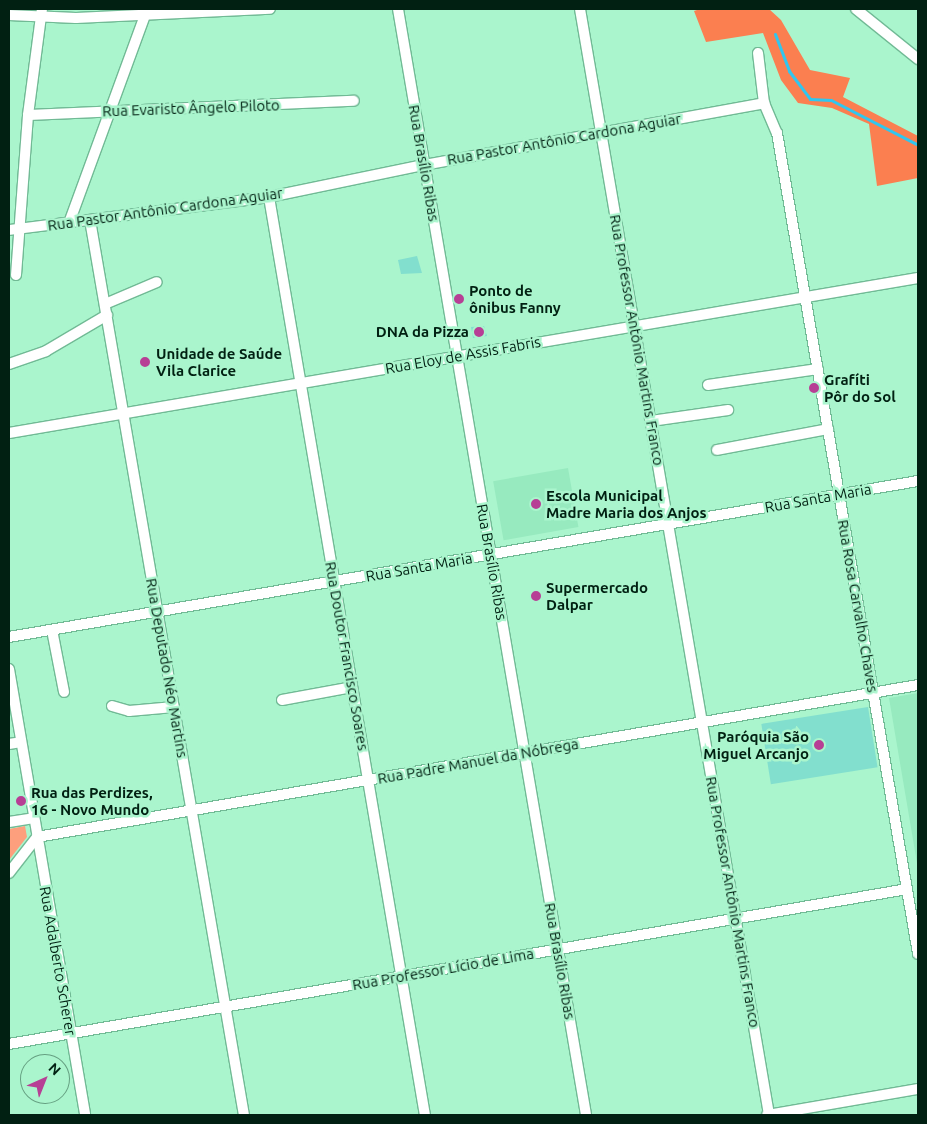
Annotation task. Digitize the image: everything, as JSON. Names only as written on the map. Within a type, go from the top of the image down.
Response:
[{"type":"street","points":[[9,15],[270,9]]},
{"type":"street","name":"Rua Brasílio Ribas","points":[[398,9],[586,1115]]},
{"type":"street","name":"Rua Professor Antônio Martins Franco","points":[[580,9],[768,1115]]},
{"type":"street","points":[[856,9],[918,59]]},
{"type":"street","points":[[69,222],[147,12]]},
{"type":"street","points":[[16,275],[13,229],[41,13]]},
{"type":"street","name":"Rua Rosa Carvalho Chaves","points":[[758,53],[764,103],[777,133],[918,954]]},
{"type":"street","name":"Rua Evaristo Ângelo Piloto","points":[[28,115],[354,102]]},
{"type":"street","name":"Rua Pastor Antônio Cardona Aguiar","points":[[13,229],[269,197],[424,165],[764,103]]},
{"type":"street","name":"Rua Doutor Francisco Soares","points":[[269,197],[425,1115]]},
{"type":"street","name":"Rua Deputado Néo Martins","points":[[90,220],[244,1115]]},
{"type":"street","name":"Rua Eloy de Assis Fabris","points":[[9,433],[918,278]]},
{"type":"street","points":[[105,304],[157,282]]},
{"type":"street","points":[[9,364],[46,351],[106,315]]},
{"type":"street","points":[[708,385],[818,369]]},
{"type":"street","points":[[650,421],[728,410]]},
{"type":"street","points":[[718,450],[828,429]]},
{"type":"street","name":"Rua Santa Maria","points":[[9,637],[918,481]]},
{"type":"street","points":[[52,630],[64,692]]},
{"type":"street","name":"Rua Adalberto Scherer","points":[[9,669],[84,1115]]},
{"type":"street","name":"Rua Padre Manuel da Nóbrega","points":[[37,836],[918,685]]},
{"type":"street","points":[[282,700],[352,687]]},
{"type":"street","points":[[112,706],[129,711],[174,707]]},
{"type":"street","points":[[9,744],[21,742]]},
{"type":"street","points":[[9,822],[34,818]]},
{"type":"street","points":[[9,873],[37,836]]},
{"type":"street","name":"Rua Professor Lício de Lima","points":[[9,1044],[907,889]]},
{"type":"street","points":[[768,1115],[918,1089]]},
{"type":"shaded area","points":[[700,9],[769,9],[781,20],[810,70],[850,78],[843,97],[918,136],[918,178],[877,186],[869,124],[832,108],[798,103],[781,80],[763,33],[706,42],[694,11]]},
{"type":"shaded area","name":"Escola Municipal Madre Maria dos Anjos","points":[[568,468],[578,527],[504,540],[493,481]]},
{"type":"shaded area","points":[[918,693],[918,869],[889,698]]},
{"type":"shaded area","points":[[25,826],[27,837],[9,860],[9,829]]},
{"type":"building","points":[[417,256],[422,273],[401,274],[398,260]]},
{"type":"building","name":"DNA da Pizza","points":[[484,326],[487,336],[473,338],[471,327]]},
{"type":"building","name":"Paróquia São Miguel Arcanjo","points":[[868,707],[878,767],[771,784],[761,724]]},
{"type":"waterway","points":[[775,34],[789,71],[810,99],[831,100],[918,145]]},
{"type":"place","name":"Ponto de ônibus Fanny","points":[[459,299]]},
{"type":"place","name":"DNA da Pizza","points":[[479,332]]},
{"type":"place","name":"Unidade de Saúde Vila Clarice","points":[[145,362]]},
{"type":"place","name":"Grafíti Pôr do Sol","points":[[814,388]]},
{"type":"place","name":"Escola Municipal Madre Maria dos Anjos","points":[[536,504]]},
{"type":"place","name":"Supermercado Dalpar","points":[[536,596]]},
{"type":"place","name":"Paróquia São Miguel Arcanjo","points":[[819,745]]},
{"type":"place","name":"Rua das Perdizes, 16 - Novo Mundo","points":[[21,801]]}]
